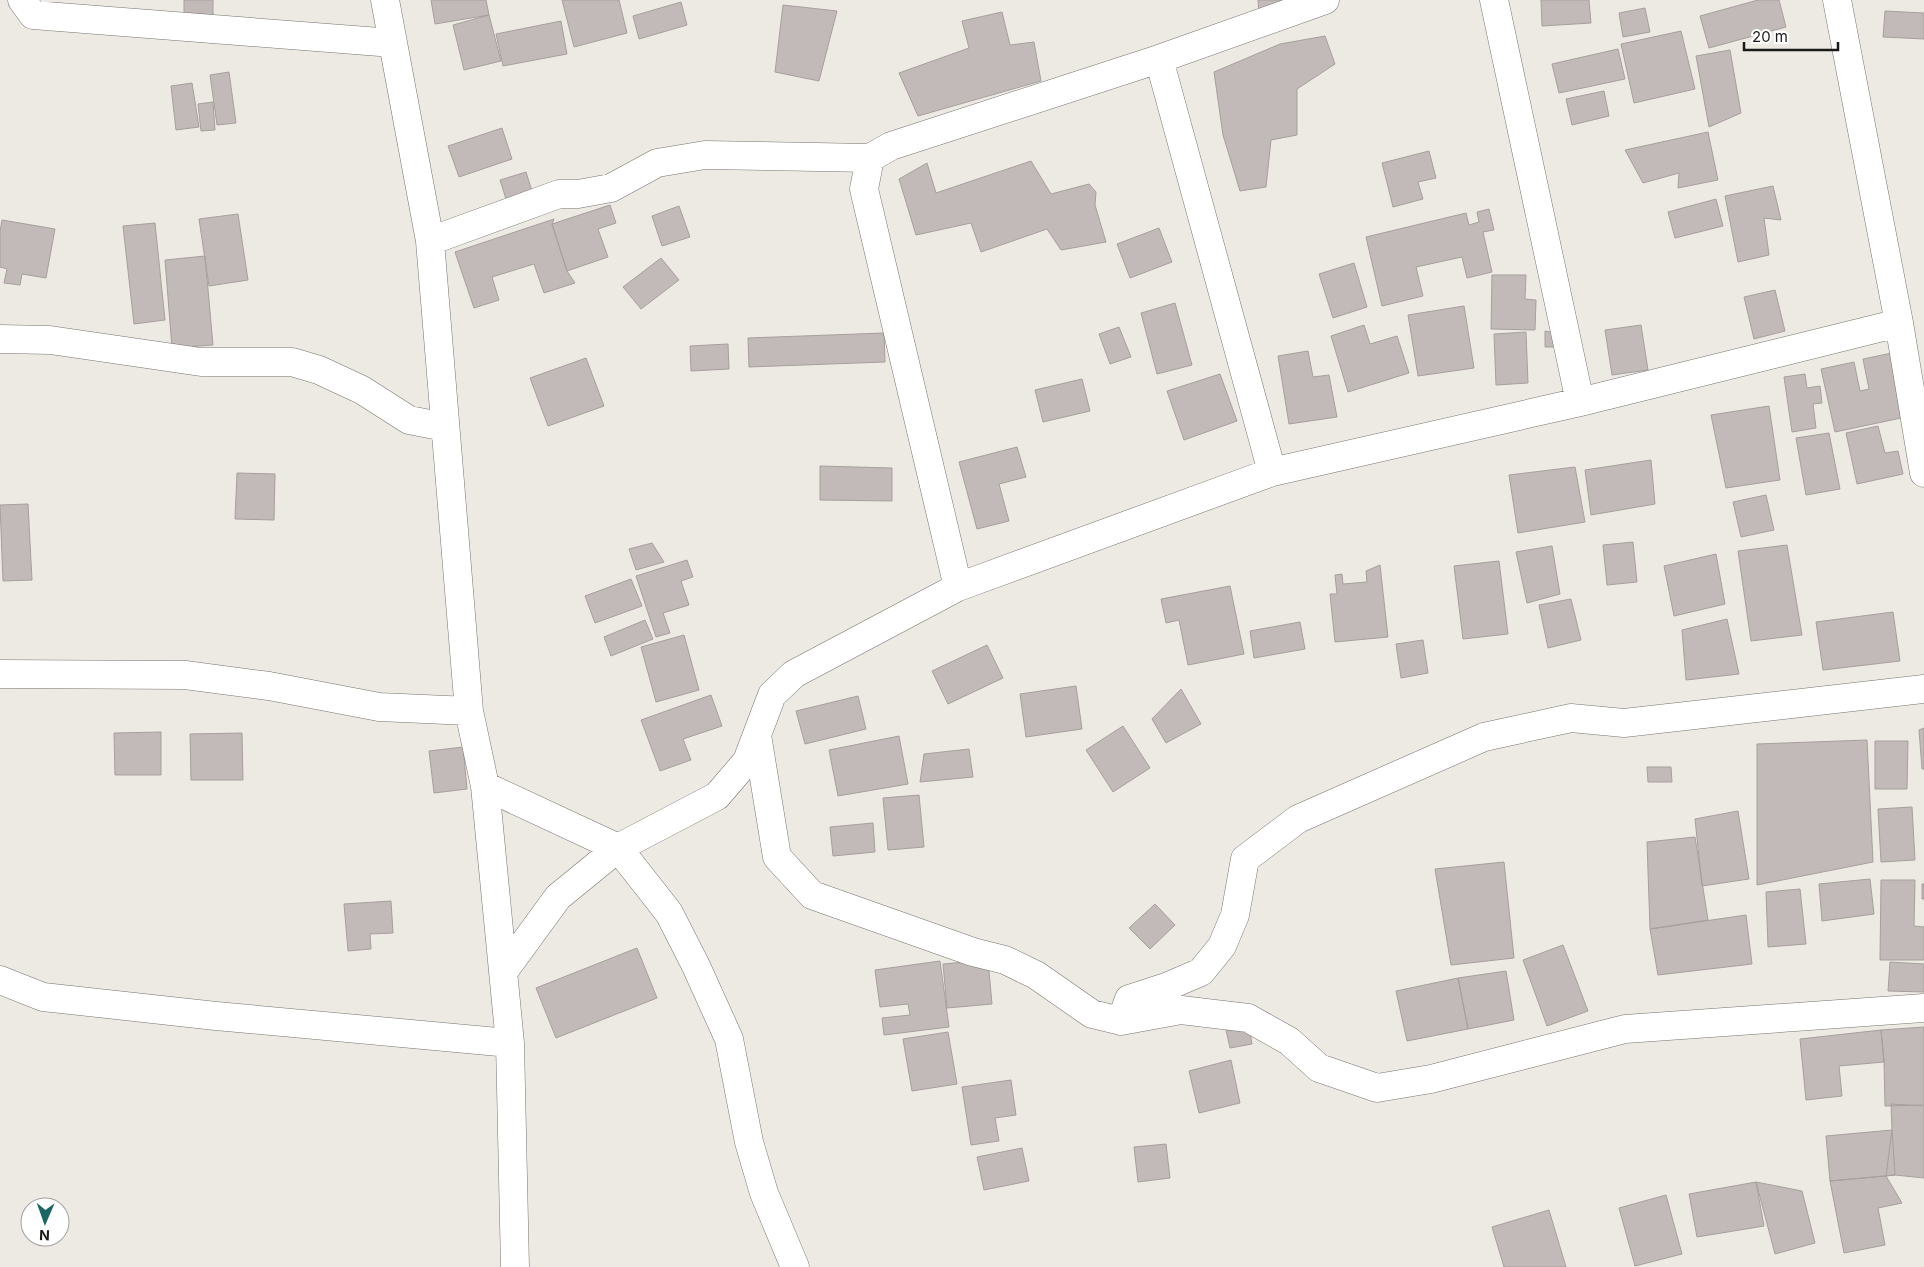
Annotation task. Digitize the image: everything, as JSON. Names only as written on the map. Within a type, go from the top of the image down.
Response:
[{"type":"street","points":[[22,0],[33,15],[393,43]]},
{"type":"street","points":[[385,0],[430,241],[469,710],[486,786],[510,1043],[515,1267]]},
{"type":"street","points":[[430,241],[559,194],[578,194],[611,188],[657,163],[705,155],[870,158],[891,146],[1159,59],[1325,0]]},
{"type":"street","points":[[1494,0],[1580,402]]},
{"type":"street","points":[[1837,0],[1899,323],[1924,473]]},
{"type":"street","points":[[1159,59],[1272,472]]},
{"type":"street","points":[[870,158],[864,189],[958,587]]},
{"type":"street","points":[[504,971],[558,897],[618,848],[717,796],[747,761],[756,733],[772,695],[794,674],[958,587],[1272,472],[1580,402],[1899,323]]},
{"type":"street","points":[[0,339],[50,340],[201,362],[292,362],[320,370],[362,390],[409,420],[445,427]]},
{"type":"street","points":[[0,674],[185,675],[268,686],[379,707],[469,710]]},
{"type":"street","points":[[1121,1021],[1129,999],[1166,987],[1201,972],[1222,946],[1235,915],[1245,859],[1298,819],[1484,737],[1572,718],[1624,723],[1924,689]]},
{"type":"street","points":[[756,733],[776,857],[812,895],[973,952],[1005,960],[1036,975],[1092,1014],[1121,1021],[1181,1010],[1248,1018],[1289,1040],[1319,1068],[1376,1088],[1431,1079],[1624,1029],[1924,1008]]},
{"type":"street","points":[[486,786],[618,848],[669,913],[696,966],[729,1039],[749,1142],[764,1193],[794,1267]]},
{"type":"street","points":[[0,980],[43,997],[216,1016],[510,1043]]},
{"type":"building","points":[[184,0],[213,0],[213,16],[184,15]]},
{"type":"building","points":[[431,0],[486,0],[489,15],[435,24]]},
{"type":"building","points":[[562,0],[619,0],[627,33],[574,47]]},
{"type":"building","points":[[1258,0],[1297,0],[1259,14]]},
{"type":"building","points":[[1541,0],[1589,0],[1591,23],[1542,26]]},
{"type":"building","points":[[1758,0],[1779,0],[1786,27],[1709,48],[1700,16]]},
{"type":"building","points":[[681,2],[687,25],[639,39],[633,16]]},
{"type":"building","points":[[783,5],[837,11],[819,81],[775,72]]},
{"type":"building","points":[[1645,8],[1650,32],[1623,37],[1619,13]]},
{"type":"building","points":[[1885,11],[1924,13],[1924,39],[1883,37]]},
{"type":"building","points":[[1002,12],[1010,45],[1034,42],[1041,81],[918,116],[899,73],[969,48],[962,21]]},
{"type":"building","points":[[489,15],[501,61],[464,70],[453,25]]},
{"type":"building","points":[[561,21],[567,54],[503,66],[496,34]]},
{"type":"building","points":[[1681,31],[1695,89],[1634,103],[1621,44]]},
{"type":"building","points":[[1325,36],[1335,64],[1297,89],[1297,135],[1271,140],[1266,187],[1240,191],[1223,135],[1214,72],[1280,44]]},
{"type":"building","points":[[1618,49],[1625,79],[1559,93],[1552,64]]},
{"type":"building","points":[[1730,50],[1741,113],[1709,127],[1696,56]]},
{"type":"building","points":[[229,72],[236,123],[217,125],[210,75]]},
{"type":"building","points":[[192,83],[199,127],[176,130],[171,86]]},
{"type":"building","points":[[1604,91],[1609,116],[1572,125],[1566,99]]},
{"type":"building","points":[[213,102],[215,130],[201,131],[198,104]]},
{"type":"building","points":[[502,128],[512,159],[459,177],[448,146]]},
{"type":"building","points":[[1708,132],[1718,180],[1678,188],[1679,173],[1643,183],[1625,150]]},
{"type":"building","points":[[1429,151],[1436,178],[1418,182],[1423,199],[1393,207],[1382,163]]},
{"type":"building","points":[[1031,161],[1051,194],[1089,184],[1096,192],[1095,205],[1106,242],[1061,250],[1047,229],[981,252],[971,223],[916,235],[899,179],[927,163],[936,193]]},
{"type":"building","points":[[526,172],[532,191],[506,199],[500,180]]},
{"type":"building","points":[[1773,186],[1781,220],[1764,218],[1769,255],[1738,262],[1725,196]]},
{"type":"building","points":[[1716,199],[1723,226],[1675,238],[1668,212]]},
{"type":"building","points":[[610,205],[616,223],[598,229],[608,257],[567,271],[552,224]]},
{"type":"building","points":[[679,206],[690,237],[662,246],[652,216]]},
{"type":"building","points":[[1489,209],[1494,230],[1483,232],[1492,272],[1467,278],[1462,257],[1416,267],[1423,296],[1382,306],[1366,237],[1466,213],[1469,225],[1479,222],[1477,212]]},
{"type":"building","points":[[238,214],[248,280],[209,286],[199,219]]},
{"type":"building","points":[[554,219],[552,224],[567,271],[575,283],[544,293],[534,264],[492,277],[499,300],[474,308],[455,252]]},
{"type":"building","points":[[2,220],[55,229],[46,278],[22,274],[20,285],[4,283],[7,269],[0,267]]},
{"type":"building","points":[[155,223],[165,320],[134,324],[123,226]]},
{"type":"building","points":[[1159,228],[1172,262],[1130,278],[1117,244]]},
{"type":"building","points":[[205,256],[213,345],[172,348],[165,260]]},
{"type":"building","points":[[661,258],[679,280],[641,309],[623,287]]},
{"type":"building","points":[[1354,263],[1367,307],[1333,318],[1319,274]]},
{"type":"building","points":[[1492,275],[1526,275],[1525,299],[1536,300],[1535,330],[1491,329]]},
{"type":"building","points":[[1775,290],[1785,331],[1754,339],[1744,297]]},
{"type":"building","points":[[1175,303],[1192,365],[1157,374],[1141,313]]},
{"type":"building","points":[[1464,306],[1474,368],[1418,376],[1408,315]]},
{"type":"building","points":[[1364,325],[1370,344],[1397,336],[1409,373],[1348,392],[1331,336]]},
{"type":"building","points":[[1641,325],[1648,370],[1612,375],[1605,330]]},
{"type":"building","points":[[1119,327],[1131,357],[1110,364],[1099,334]]},
{"type":"building","points":[[1545,331],[1557,333],[1557,347],[1545,347]]},
{"type":"building","points":[[1526,332],[1528,383],[1496,385],[1494,334]]},
{"type":"building","points":[[884,333],[885,362],[749,367],[748,338]]},
{"type":"building","points":[[728,344],[729,369],[691,371],[690,346]]},
{"type":"building","points":[[1308,351],[1313,377],[1329,375],[1337,417],[1289,424],[1278,356]]},
{"type":"building","points":[[1892,353],[1906,417],[1835,432],[1821,369],[1854,362],[1860,391],[1869,389],[1863,359]]},
{"type":"building","points":[[586,358],[604,406],[548,426],[530,378]]},
{"type":"building","points":[[1220,374],[1237,421],[1184,440],[1167,391]]},
{"type":"building","points":[[1805,374],[1807,388],[1820,386],[1822,403],[1813,404],[1816,428],[1792,432],[1784,377]]},
{"type":"building","points":[[1082,379],[1090,411],[1043,422],[1035,390]]},
{"type":"building","points":[[1769,406],[1780,480],[1726,488],[1711,415]]},
{"type":"building","points":[[1878,426],[1885,453],[1898,451],[1903,474],[1857,484],[1846,433]]},
{"type":"building","points":[[1829,433],[1840,489],[1806,495],[1796,438]]},
{"type":"building","points":[[1017,447],[1026,477],[999,484],[1009,521],[977,529],[959,462]]},
{"type":"building","points":[[1651,460],[1655,504],[1591,515],[1585,470]]},
{"type":"building","points":[[820,466],[892,468],[892,501],[820,500]]},
{"type":"building","points":[[1575,467],[1585,522],[1518,533],[1509,475]]},
{"type":"building","points":[[237,473],[275,474],[274,520],[235,519]]},
{"type":"building","points":[[1766,495],[1774,530],[1741,537],[1733,502]]},
{"type":"building","points":[[28,504],[32,580],[3,581],[0,505]]},
{"type":"building","points":[[1633,542],[1637,582],[1607,585],[1603,545]]},
{"type":"building","points":[[652,543],[664,562],[636,570],[629,549]]},
{"type":"building","points":[[1787,545],[1802,635],[1751,641],[1738,551]]},
{"type":"building","points":[[1552,546],[1560,594],[1527,603],[1516,552]]},
{"type":"building","points":[[1716,554],[1725,604],[1674,616],[1664,566]]},
{"type":"building","points":[[687,560],[693,577],[681,581],[689,605],[663,613],[670,633],[656,637],[636,576]]},
{"type":"building","points":[[1499,561],[1508,634],[1463,639],[1454,566]]},
{"type":"building","points":[[1380,565],[1388,637],[1335,642],[1330,594],[1337,594],[1335,575],[1342,574],[1343,584],[1367,582],[1366,571]]},
{"type":"building","points":[[631,579],[642,606],[595,623],[585,596]]},
{"type":"building","points":[[1230,586],[1244,654],[1188,665],[1179,620],[1166,623],[1161,599]]},
{"type":"building","points":[[1571,599],[1581,640],[1548,648],[1539,605]]},
{"type":"building","points":[[1893,612],[1900,661],[1823,670],[1816,622]]},
{"type":"building","points":[[1727,619],[1739,674],[1686,680],[1682,630]]},
{"type":"building","points":[[645,620],[653,639],[611,656],[604,637]]},
{"type":"building","points":[[1300,622],[1305,649],[1254,658],[1250,631]]},
{"type":"building","points":[[684,635],[699,690],[656,702],[641,647]]},
{"type":"building","points":[[1423,640],[1428,673],[1401,678],[1396,644]]},
{"type":"building","points":[[987,645],[1003,678],[948,704],[932,671]]},
{"type":"building","points":[[1076,686],[1082,729],[1026,737],[1020,694]]},
{"type":"building","points":[[1181,689],[1201,724],[1166,743],[1152,719]]},
{"type":"building","points":[[711,695],[722,726],[683,739],[691,760],[660,771],[641,720]]},
{"type":"building","points":[[858,696],[866,729],[805,744],[796,711]]},
{"type":"building","points":[[1123,726],[1150,768],[1113,792],[1086,750]]},
{"type":"building","points":[[1924,728],[1924,769],[1922,769],[1919,730]]},
{"type":"building","points":[[161,732],[161,775],[115,775],[114,733]]},
{"type":"building","points":[[242,733],[243,780],[191,780],[190,734]]},
{"type":"building","points":[[899,736],[908,784],[838,796],[829,750]]},
{"type":"building","points":[[1867,740],[1873,862],[1757,885],[1757,744]]},
{"type":"building","points":[[1875,741],[1908,741],[1907,789],[1875,789]]},
{"type":"building","points":[[463,747],[467,789],[434,793],[429,751]]},
{"type":"building","points":[[969,749],[973,777],[920,782],[924,754]]},
{"type":"building","points":[[1647,767],[1671,767],[1672,782],[1648,782]]},
{"type":"building","points":[[919,795],[924,847],[888,850],[883,798]]},
{"type":"building","points":[[1912,807],[1915,860],[1881,862],[1878,809]]},
{"type":"building","points":[[1738,811],[1749,879],[1702,886],[1695,819]]},
{"type":"building","points":[[873,823],[875,852],[833,856],[830,827]]},
{"type":"building","points":[[1695,837],[1708,920],[1650,929],[1647,842]]},
{"type":"building","points":[[1504,862],[1514,958],[1451,965],[1435,869]]},
{"type":"building","points":[[1870,879],[1874,914],[1822,921],[1819,884]]},
{"type":"building","points":[[1881,880],[1915,880],[1914,926],[1924,927],[1924,960],[1880,960]]},
{"type":"building","points":[[1922,884],[1924,884],[1924,899],[1922,899]]},
{"type":"building","points":[[1800,889],[1806,944],[1768,947],[1766,892]]},
{"type":"building","points":[[391,901],[393,933],[370,934],[371,949],[348,951],[344,904]]},
{"type":"building","points":[[1155,904],[1175,925],[1150,949],[1129,928]]},
{"type":"building","points":[[1746,915],[1752,964],[1658,975],[1650,929]]},
{"type":"building","points":[[1563,945],[1588,1011],[1547,1026],[1523,960]]},
{"type":"building","points":[[637,948],[657,998],[556,1038],[536,988]]},
{"type":"building","points":[[988,960],[992,1004],[947,1008],[943,964]]},
{"type":"building","points":[[940,961],[949,1027],[884,1035],[882,1018],[910,1015],[908,1004],[880,1007],[875,970]]},
{"type":"building","points":[[1890,962],[1924,964],[1924,992],[1888,991]]},
{"type":"building","points":[[1506,971],[1514,1020],[1468,1029],[1458,978]]},
{"type":"building","points":[[1458,978],[1468,1029],[1407,1041],[1396,991]]},
{"type":"building","points":[[1249,1027],[1252,1044],[1230,1048],[1226,1030]]},
{"type":"building","points":[[1924,1027],[1924,1105],[1885,1106],[1881,1030]]},
{"type":"building","points":[[1881,1030],[1884,1062],[1839,1066],[1842,1096],[1806,1100],[1800,1039]]},
{"type":"building","points":[[948,1032],[957,1084],[912,1091],[903,1039]]},
{"type":"building","points":[[1231,1060],[1240,1103],[1199,1113],[1189,1071]]},
{"type":"building","points":[[1011,1080],[1016,1115],[995,1118],[999,1141],[971,1145],[962,1087]]},
{"type":"building","points":[[1891,1104],[1924,1106],[1924,1178],[1886,1176],[1892,1130]]},
{"type":"building","points":[[1892,1130],[1895,1175],[1830,1181],[1826,1136]]},
{"type":"building","points":[[1166,1144],[1170,1178],[1138,1182],[1134,1147]]},
{"type":"building","points":[[1022,1148],[1029,1181],[984,1190],[977,1157]]},
{"type":"building","points":[[1886,1176],[1902,1203],[1878,1208],[1885,1245],[1844,1253],[1830,1181]]},
{"type":"building","points":[[1756,1182],[1764,1226],[1697,1237],[1689,1194]]},
{"type":"building","points":[[1756,1182],[1802,1191],[1815,1243],[1775,1254]]},
{"type":"building","points":[[1666,1195],[1682,1254],[1635,1266],[1619,1208]]},
{"type":"building","points":[[1549,1210],[1566,1267],[1504,1267],[1492,1227]]}]
